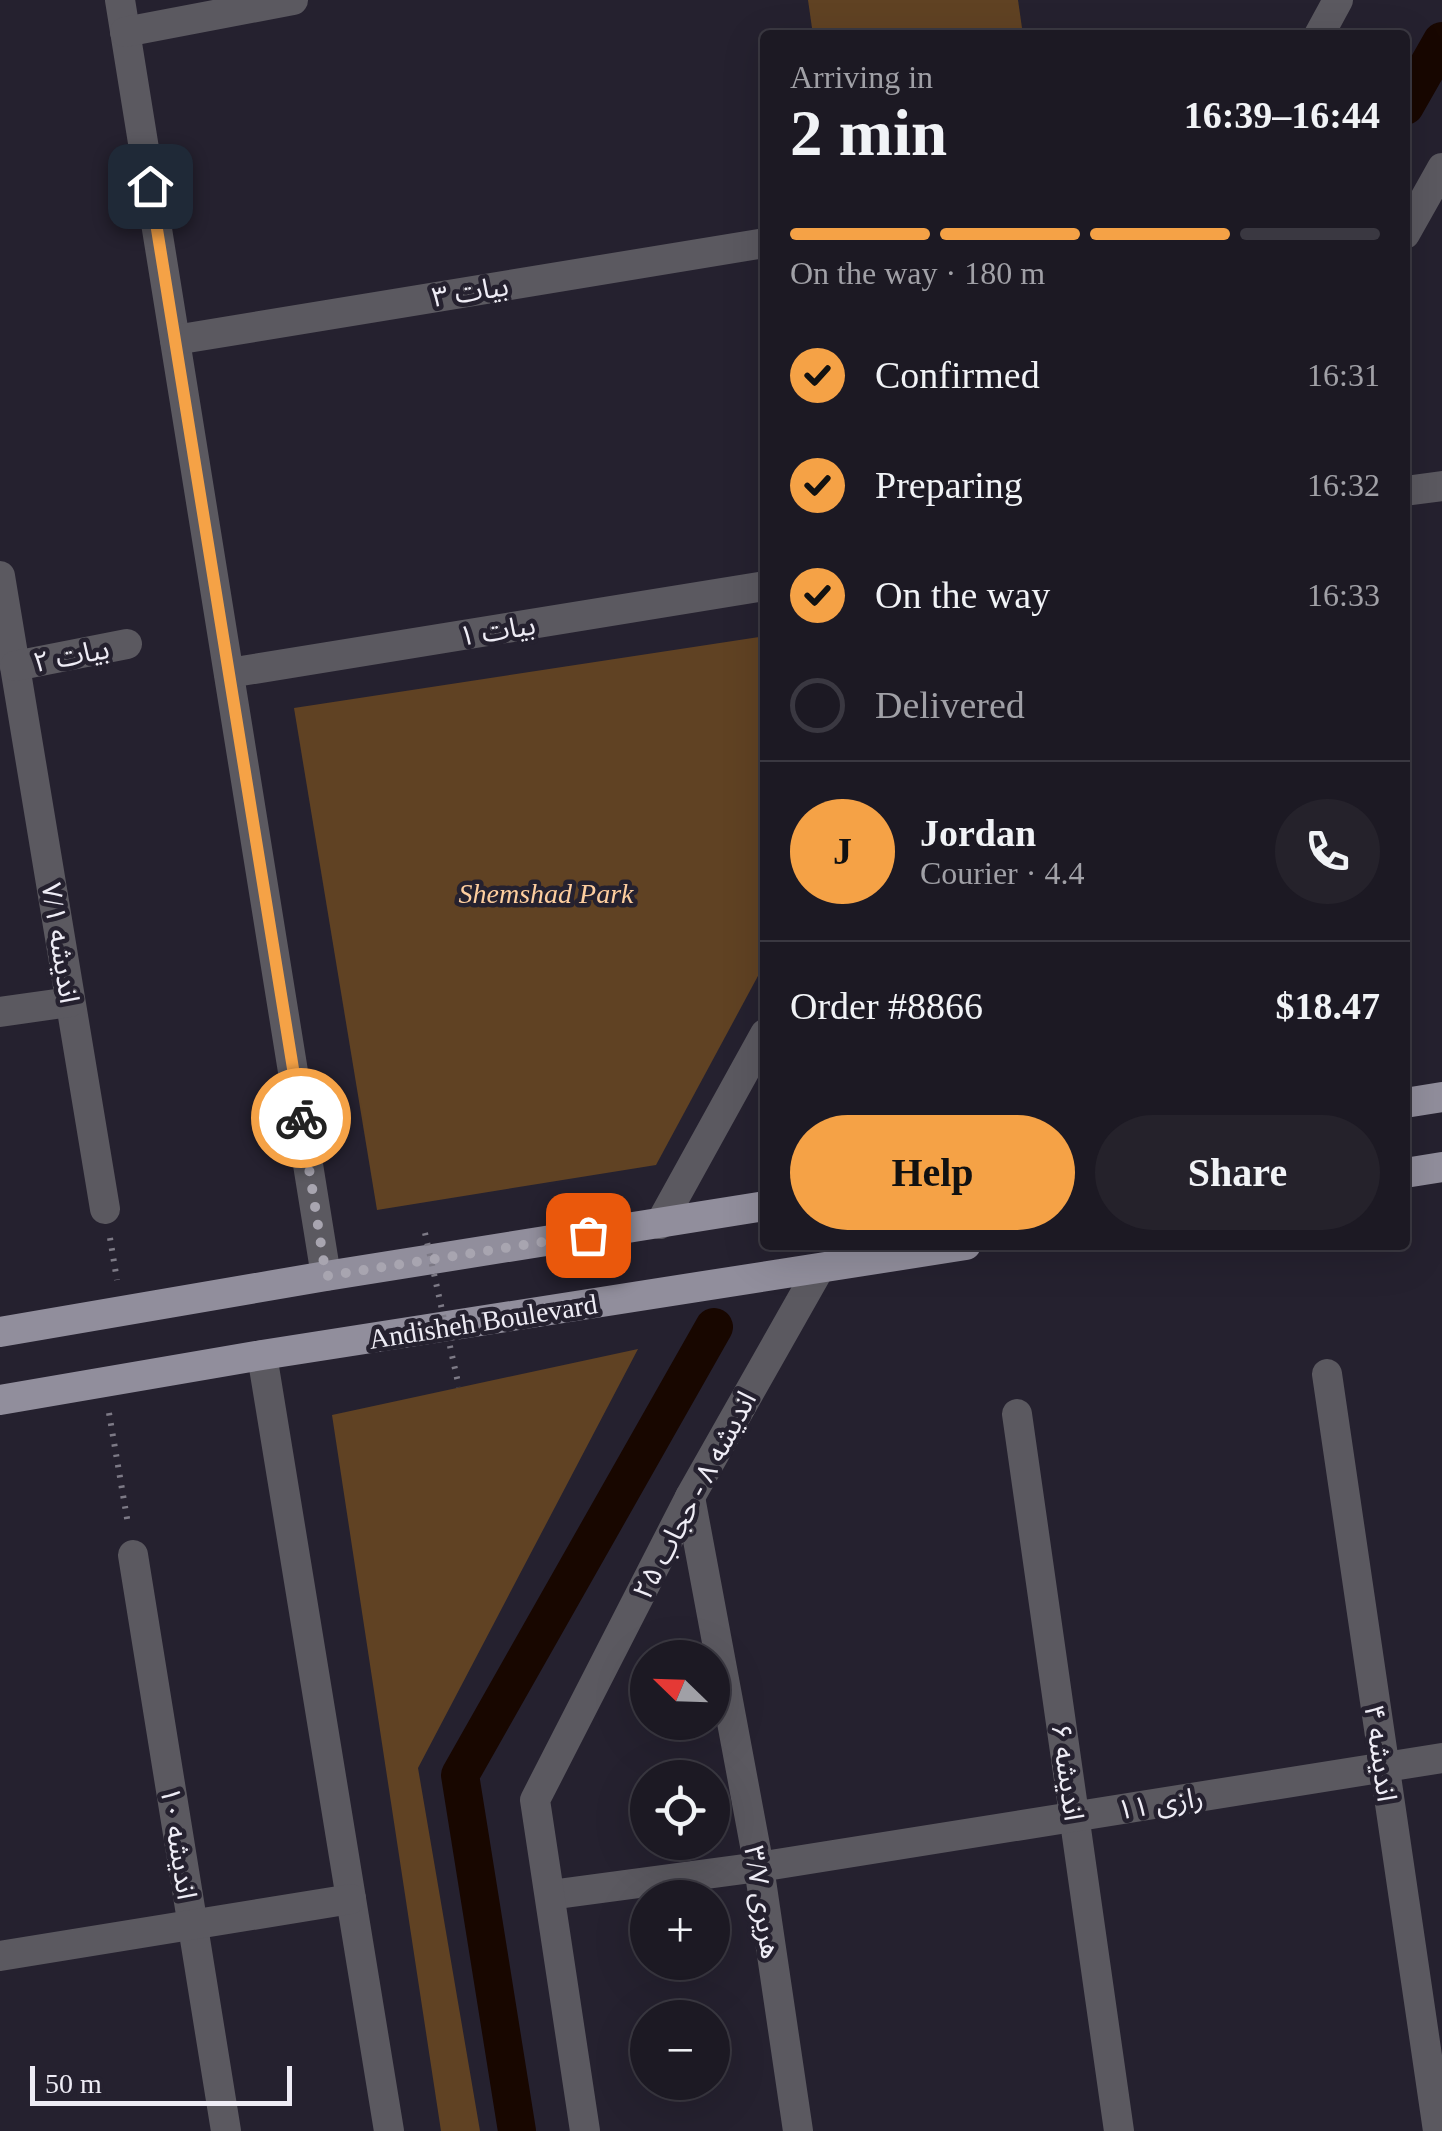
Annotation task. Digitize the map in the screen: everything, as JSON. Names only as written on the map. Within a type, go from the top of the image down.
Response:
[{"type":"main road","points":[[1410,1102],[1442,1097]]},
{"type":"main road","points":[[1410,1172],[1442,1167]]},
{"type":"main road","points":[[0,1332],[760,1207]]},
{"type":"main road","name":"Andisheh Boulevard","points":[[0,1400],[935,1250]]},
{"type":"street","points":[[120,0],[326,1276]]},
{"type":"street","points":[[126,32],[293,0]]},
{"type":"street","points":[[1322,30],[1338,0]]},
{"type":"street","points":[[1410,225],[1442,168]]},
{"type":"street","name":"بیات ۳","points":[[175,340],[760,244]]},
{"type":"street","points":[[1410,490],[1442,486]]},
{"type":"street","name":"اندیشه ۷/۱","points":[[0,576],[15,666],[11,716],[70,1002],[105,1209]]},
{"type":"street","name":"بیات ۱","points":[[229,673],[760,587]]},
{"type":"street","name":"بیات ۲","points":[[15,666],[128,644]]},
{"type":"street","points":[[0,1012],[70,1002]]},
{"type":"street","points":[[660,1224],[760,1043]]},
{"type":"street","name":"اندیشه ۸ - حجاب ۲۵","points":[[585,2131],[535,1800],[690,1497],[819,1269]]},
{"type":"street","points":[[262,1355],[389,2131]]},
{"type":"street","name":"اندیشه ۴","points":[[1327,1374],[1438,2131]]},
{"type":"street","name":"اندیشه ۶","points":[[1017,1414],[1119,2131]]},
{"type":"street","name":"هریری ۳/۷","points":[[690,1497],[759,1867],[798,2131]]},
{"type":"street","name":"اندیشه ۱۰","points":[[133,1555],[226,2131]]},
{"type":"street","name":"رازی ۱۱","points":[[550,1895],[759,1867],[1442,1758]]},
{"type":"street","points":[[0,1956],[351,1899]]},
{"type":"path","points":[[105,1209],[122,1311]]},
{"type":"path","points":[[425,1233],[459,1387]]},
{"type":"path","points":[[104,1382],[133,1555]]},
{"type":"green space","points":[[808,0],[1018,0],[1022,30],[812,30]]},
{"type":"green space","name":"Shemshad Park","points":[[760,637],[760,972],[656,1165],[377,1210],[294,708]]},
{"type":"green space","points":[[638,1349],[418,1768],[480,2131],[441,2131],[332,1415]]},
{"type":"waterway","points":[[1410,97],[1442,41]]},
{"type":"waterway","points":[[517,2131],[460,1775],[714,1327]]},
{"type":"way so far","points":[[301,1118],[326,1276],[588,1235]]},
{"type":"route","points":[[150,186],[301,1118]]}]
